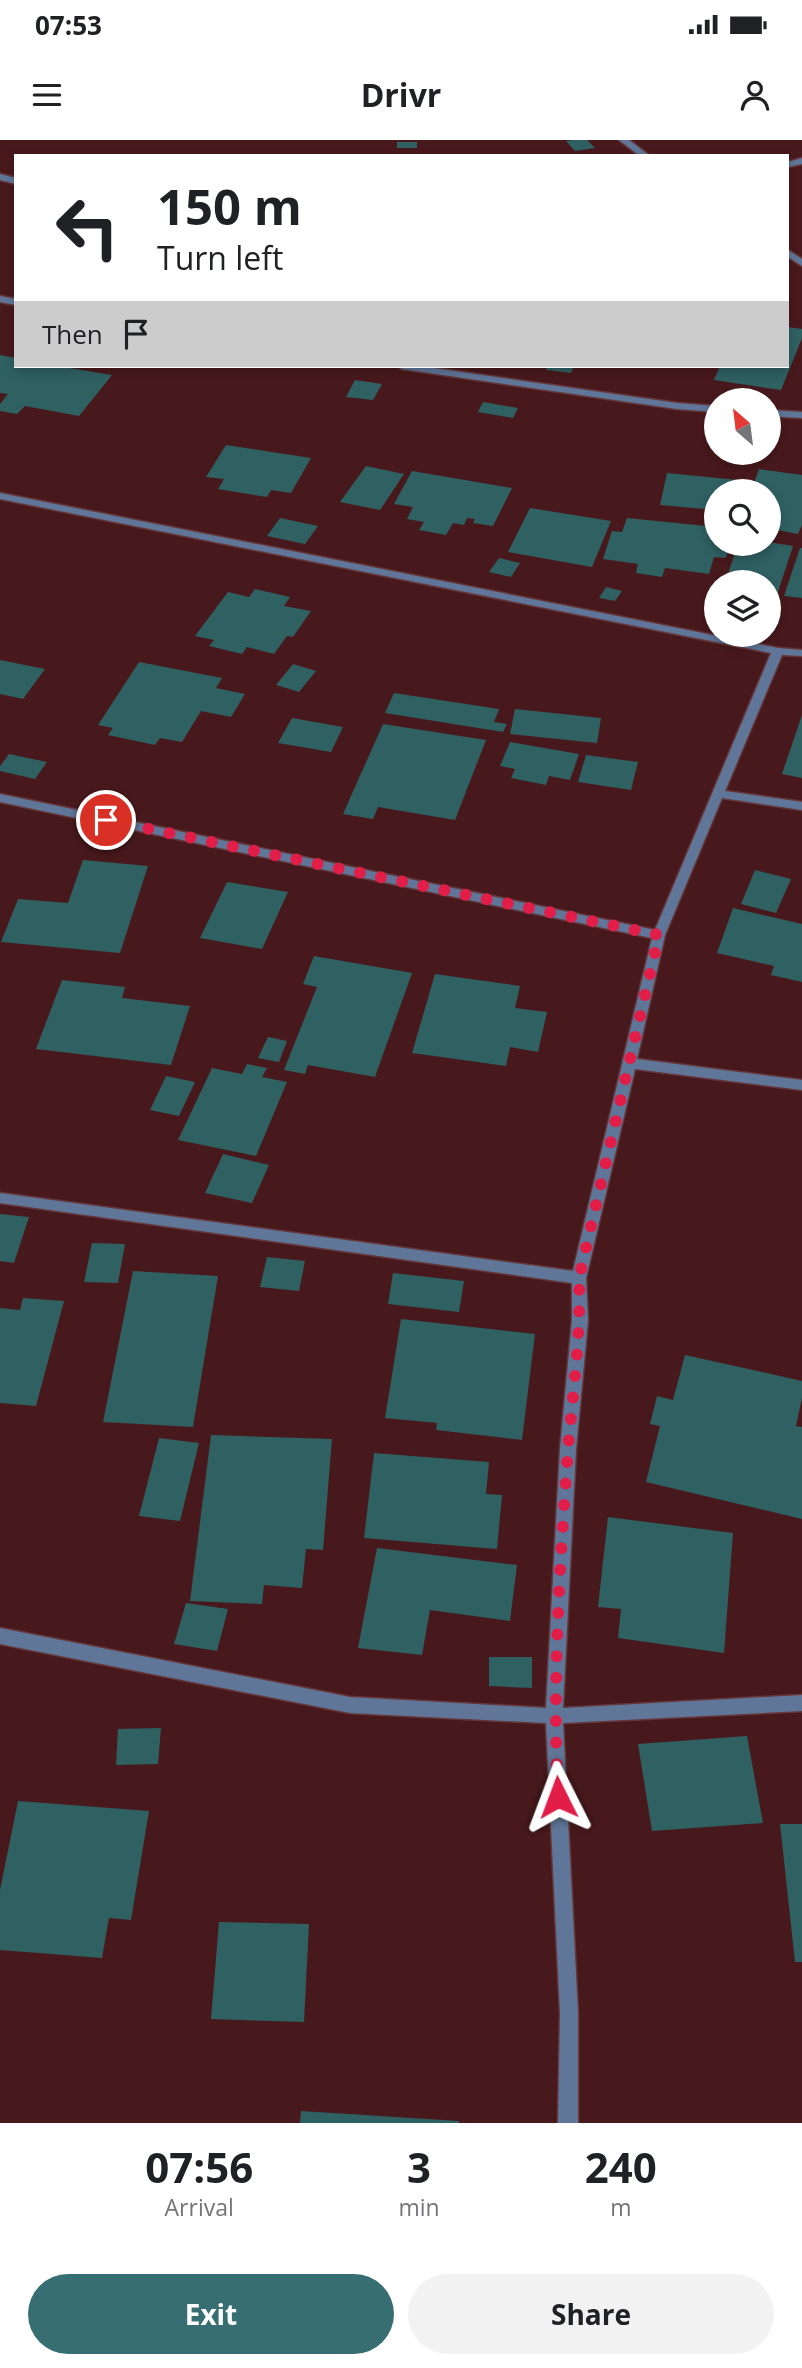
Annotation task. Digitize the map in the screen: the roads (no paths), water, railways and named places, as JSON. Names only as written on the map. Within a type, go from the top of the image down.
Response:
[{"type":"street","points":[[623,140],[643,154]]},
{"type":"street","points":[[416,368],[704,408]]},
{"type":"street","points":[[781,413],[802,415]]},
{"type":"street","points":[[0,496],[778,651],[802,653]]},
{"type":"street","points":[[568,2123],[569,2013],[554,1716],[568,1449],[580,1320],[579,1278],[659,935],[778,651]]},
{"type":"street","points":[[719,794],[802,806]]},
{"type":"street","points":[[0,798],[659,935]]},
{"type":"street","points":[[629,1063],[802,1085]]},
{"type":"street","points":[[0,1198],[579,1278]]},
{"type":"street","points":[[0,1636],[350,1705],[554,1716],[802,1703]]}]
